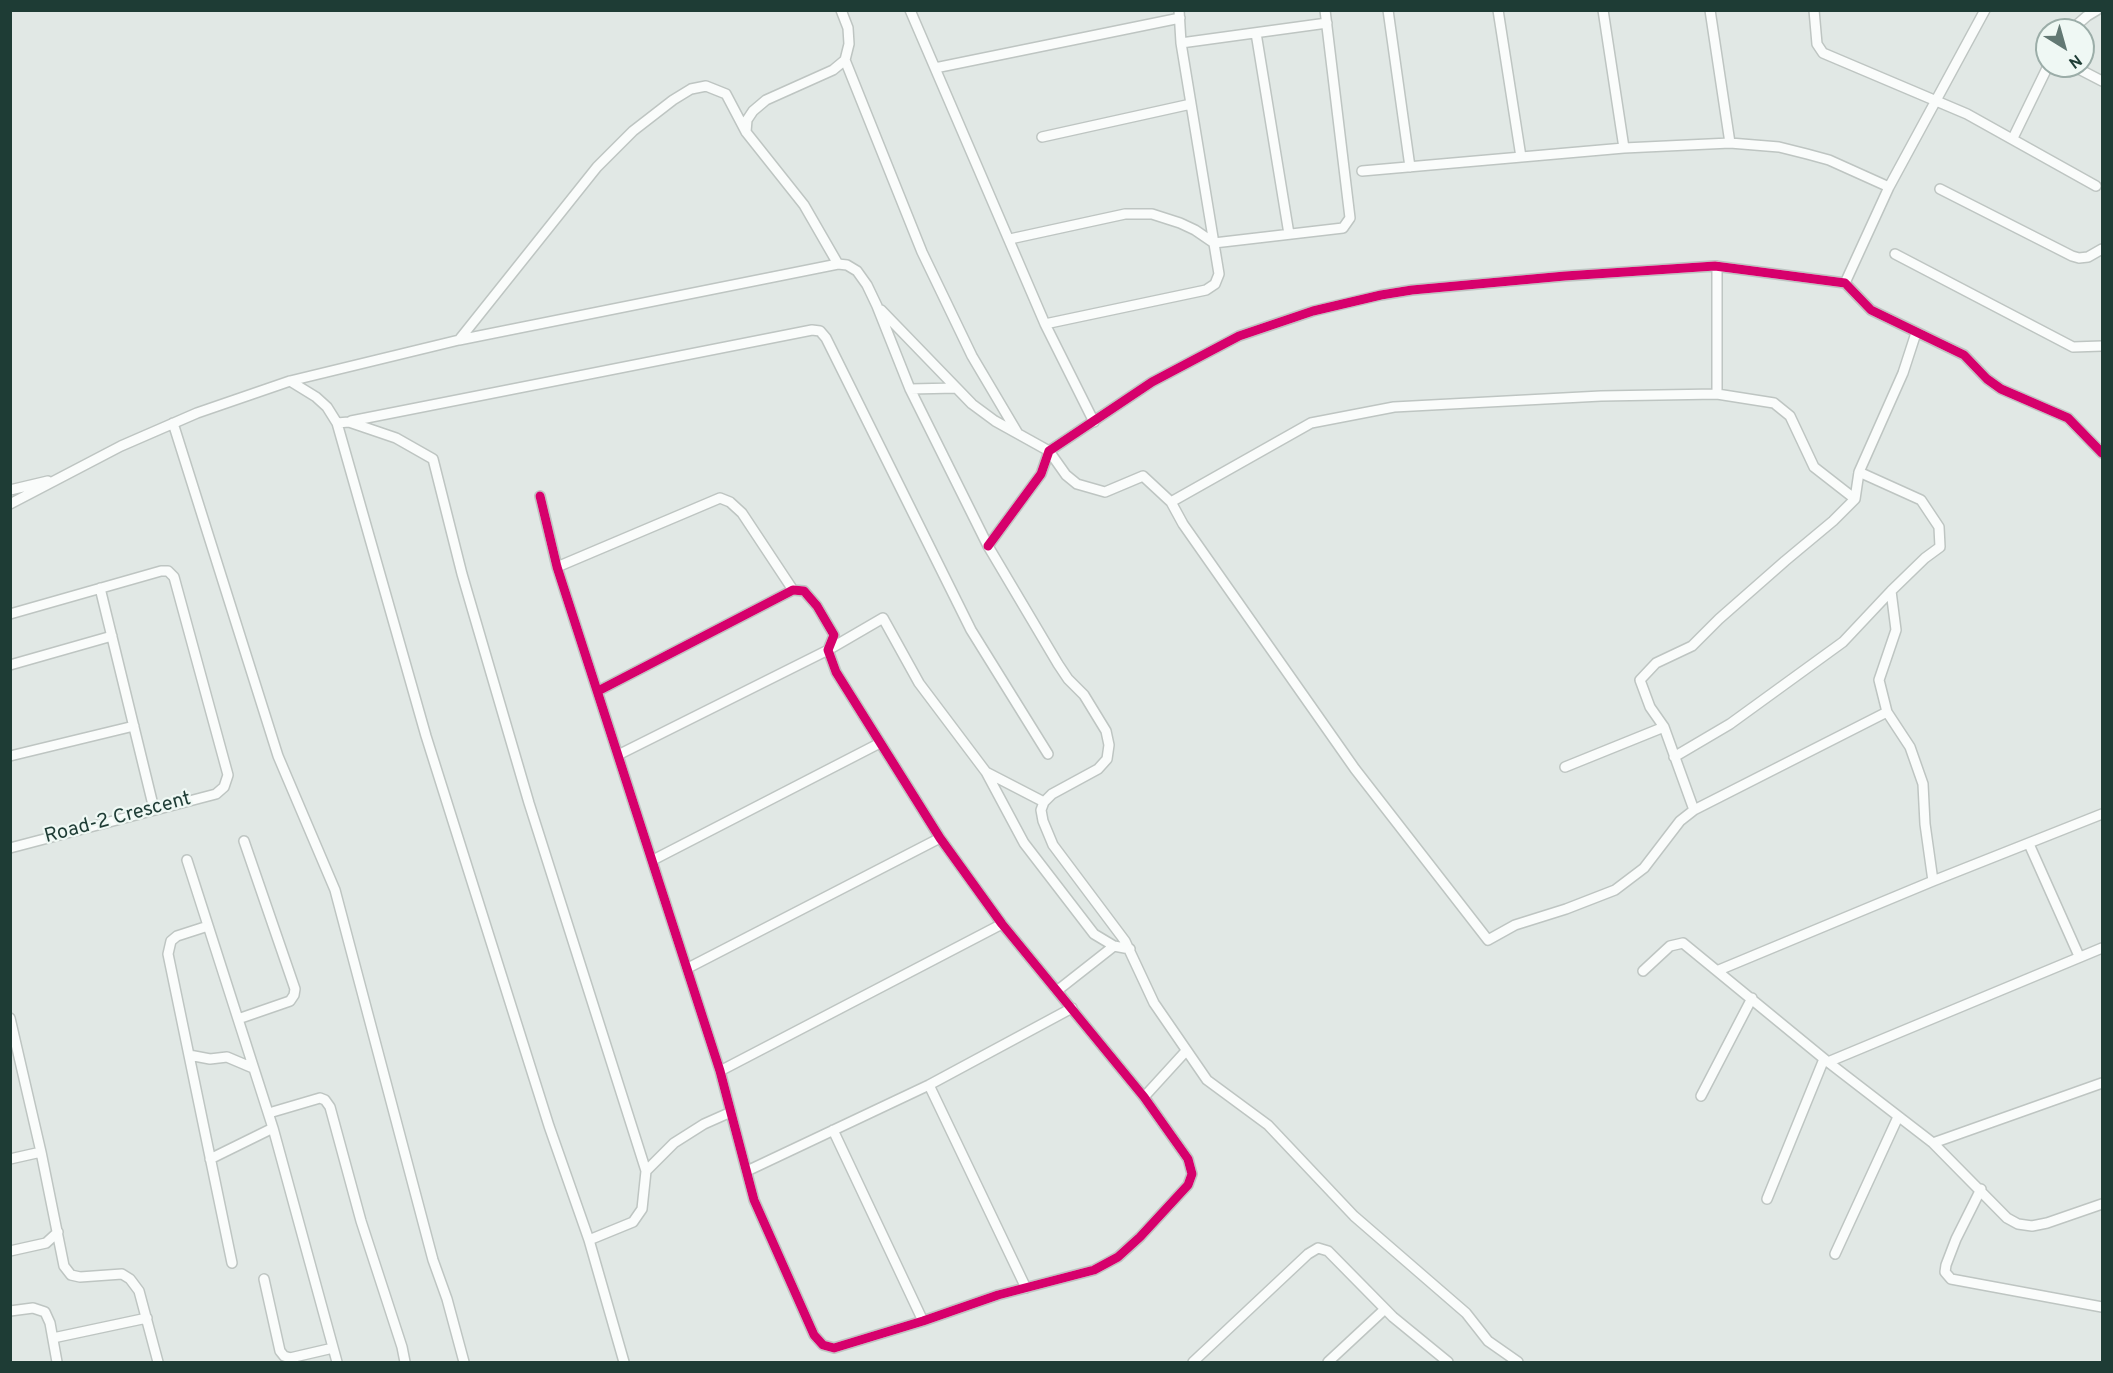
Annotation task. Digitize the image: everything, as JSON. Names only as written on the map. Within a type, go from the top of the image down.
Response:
[{"type":"street","points":[[841,10],[848,28],[849,44],[845,60],[922,252],[972,356],[1018,434]]},
{"type":"street","points":[[910,10],[1045,324],[1094,422]]},
{"type":"street","points":[[1010,239],[1125,214],[1152,214],[1195,230],[1214,243],[1343,228],[1350,218],[1325,10]]},
{"type":"street","points":[[1388,10],[1410,167]]},
{"type":"street","points":[[1498,10],[1521,158]]},
{"type":"street","points":[[1603,10],[1624,148]]},
{"type":"street","points":[[1710,10],[1730,143]]},
{"type":"street","points":[[1814,10],[1817,44],[1824,53],[1936,99],[2013,138],[2096,186]]},
{"type":"street","points":[[1845,283],[1889,188],[1985,10]]},
{"type":"street","points":[[935,68],[1179,14],[1191,104],[1219,274],[1215,284],[1206,290],[1045,324]]},
{"type":"street","points":[[1182,43],[1327,23]]},
{"type":"street","points":[[1256,33],[1289,234]]},
{"type":"street","points":[[746,132],[747,120],[753,111],[766,100],[832,70],[845,60]]},
{"type":"street","points":[[2013,138],[2042,78]]},
{"type":"street","points":[[459,340],[597,167],[633,131],[691,89],[706,86],[726,94],[746,132],[804,205],[838,264]]},
{"type":"street","points":[[1042,136],[1191,104]]},
{"type":"street","points":[[1362,171],[1624,148],[1730,143],[1779,147],[1829,160],[1889,188]]},
{"type":"street","points":[[1940,189],[2072,256],[2088,257],[2103,249]]},
{"type":"street","points":[[1895,254],[2073,347],[2103,346]]},
{"type":"street","points":[[10,504],[121,446],[173,423],[290,381],[459,340],[838,264],[848,265],[857,271],[867,285],[910,389],[988,546],[1058,664],[1068,679],[1084,695],[1106,731],[1109,745],[1107,759],[1098,769],[1052,794],[1044,802],[1041,810],[1043,821],[1053,845],[1130,949],[1150,996],[1207,1080],[1268,1125],[1354,1216],[1466,1313],[1488,1341],[1518,1362]]},
{"type":"street","points":[[1717,266],[1717,394]]},
{"type":"street","points":[[988,546],[1041,474],[1048,451],[1152,382],[1239,336],[1313,311],[1412,290],[1565,276],[1717,266],[1845,283],[1871,310],[1964,355],[1987,379],[2001,389],[2068,418],[2103,453]]},
{"type":"street","points":[[877,306],[956,388],[995,422],[1048,451],[1066,475],[1077,484],[1105,492],[1143,476],[1171,502],[1355,769],[1488,940],[1515,925],[1615,890],[1644,868],[1680,821],[1694,810],[1887,712]]},
{"type":"street","points":[[337,423],[812,330],[820,331],[826,338],[971,630],[1048,754]]},
{"type":"street","points":[[1694,810],[1664,727],[1650,707],[1640,680],[1656,663],[1692,646],[1768,575],[1833,521],[1855,499],[1859,472],[1903,373],[1916,333]]},
{"type":"street","points":[[290,381],[316,397],[327,407],[337,423],[426,736],[549,1126],[589,1240],[624,1362]]},
{"type":"street","points":[[910,389],[956,388]]},
{"type":"street","points":[[1171,502],[1311,423],[1394,407],[1601,396],[1717,394],[1773,404],[1790,416],[1814,466],[1855,499]]},
{"type":"street","points":[[349,422],[396,438],[433,459],[462,574],[529,803],[646,1171],[642,1209],[633,1222],[589,1240]]},
{"type":"street","points":[[173,423],[278,756],[335,890],[430,1248],[464,1362]]},
{"type":"street","points":[[1674,757],[1730,724],[1843,642],[1891,591],[1925,558],[1940,547],[1939,527],[1921,500],[1859,472]]},
{"type":"street","points":[[10,490],[62,477]]},
{"type":"street","points":[[540,496],[557,567],[720,1071],[754,1200],[814,1335],[823,1345],[834,1348],[923,1321],[998,1294],[1094,1270],[1118,1257],[1140,1237],[1188,1185],[1192,1174],[1188,1159],[1144,1097],[1002,924],[940,838],[836,672],[828,650],[834,635],[817,606],[804,591],[793,590],[598,691]]},
{"type":"street","points":[[557,567],[720,498],[730,501],[742,513],[793,590]]},
{"type":"street","name":"Road-2 Crescent","points":[[10,848],[216,794],[224,787],[228,775],[174,577],[168,572],[161,572],[100,588]]},
{"type":"street","points":[[10,614],[100,588],[154,809]]},
{"type":"street","points":[[1891,591],[1896,630],[1880,680],[1887,712],[1910,747],[1923,784],[1925,824],[1933,880]]},
{"type":"street","points":[[618,755],[828,650],[883,618],[919,683],[986,772],[1024,843],[1094,933],[1114,946],[1130,949]]},
{"type":"street","points":[[10,665],[111,636]]},
{"type":"street","points":[[10,756],[134,726]]},
{"type":"street","points":[[1565,767],[1664,727]]},
{"type":"street","points":[[653,860],[880,743]]},
{"type":"street","points":[[986,772],[1044,802]]},
{"type":"street","points":[[1719,970],[1933,880],[2103,814]]},
{"type":"street","points":[[688,968],[940,838]]},
{"type":"street","points":[[238,1019],[290,1001],[295,989],[244,841]]},
{"type":"street","points":[[2029,844],[2079,957]]},
{"type":"street","points":[[187,860],[273,1128],[337,1362]]},
{"type":"street","points":[[720,1071],[1002,924]]},
{"type":"street","points":[[208,926],[177,936],[171,940],[168,947],[232,1263]]},
{"type":"street","points":[[1643,970],[1670,946],[1683,943],[1719,970],[1826,1060],[1933,1143],[1981,1189],[2007,1218],[2018,1224],[2032,1226],[2103,1204]]},
{"type":"street","points":[[1058,990],[1114,946]]},
{"type":"street","points":[[1767,1199],[1826,1060],[2103,948]]},
{"type":"street","points":[[1701,1096],[1752,998]]},
{"type":"street","points":[[747,1171],[928,1084],[1072,1008]]},
{"type":"street","points":[[10,1018],[64,1266],[71,1275],[80,1277],[122,1274],[130,1279],[139,1291],[158,1362]]},
{"type":"street","points":[[1144,1097],[1186,1050]]},
{"type":"street","points":[[189,1055],[210,1059],[227,1058],[253,1068]]},
{"type":"street","points":[[1933,1143],[2103,1083]]},
{"type":"street","points":[[928,1084],[1026,1288]]},
{"type":"street","points":[[268,1113],[320,1098],[325,1100],[330,1107],[361,1221],[405,1362]]},
{"type":"street","points":[[646,1171],[674,1143],[704,1124],[731,1112]]},
{"type":"street","points":[[1835,1254],[1898,1117]]},
{"type":"street","points":[[210,1159],[273,1128]]},
{"type":"street","points":[[833,1130],[923,1321]]},
{"type":"street","points":[[10,1159],[41,1152]]},
{"type":"street","points":[[1981,1189],[1946,1264],[1945,1272],[1951,1278],[2103,1307]]},
{"type":"street","points":[[10,1251],[46,1243],[58,1232]]},
{"type":"street","points":[[1193,1362],[1308,1254],[1318,1248],[1328,1251],[1385,1309],[1448,1362]]},
{"type":"street","points":[[264,1279],[280,1351],[284,1356],[290,1358],[333,1348]]},
{"type":"street","points":[[10,1311],[33,1308],[45,1312],[50,1323],[57,1362]]},
{"type":"street","points":[[1328,1362],[1385,1309]]},
{"type":"street","points":[[53,1338],[147,1318]]},
{"type":"cycle path","points":[[988,546],[1041,474],[1049,451],[1152,382],[1239,336],[1313,311],[1381,295],[1565,276],[1715,266],[1845,283],[1871,310],[1964,355],[1987,379],[2001,389],[2068,418],[2102,453]]},
{"type":"cycle path","points":[[540,496],[557,567],[720,1071],[754,1200],[814,1335],[823,1345],[834,1348],[998,1295],[1094,1270],[1118,1257],[1140,1237],[1188,1185],[1192,1174],[1188,1159],[1144,1097],[1002,924],[940,838],[836,672],[828,650],[834,635],[817,606],[804,591],[793,590],[598,691]]}]
